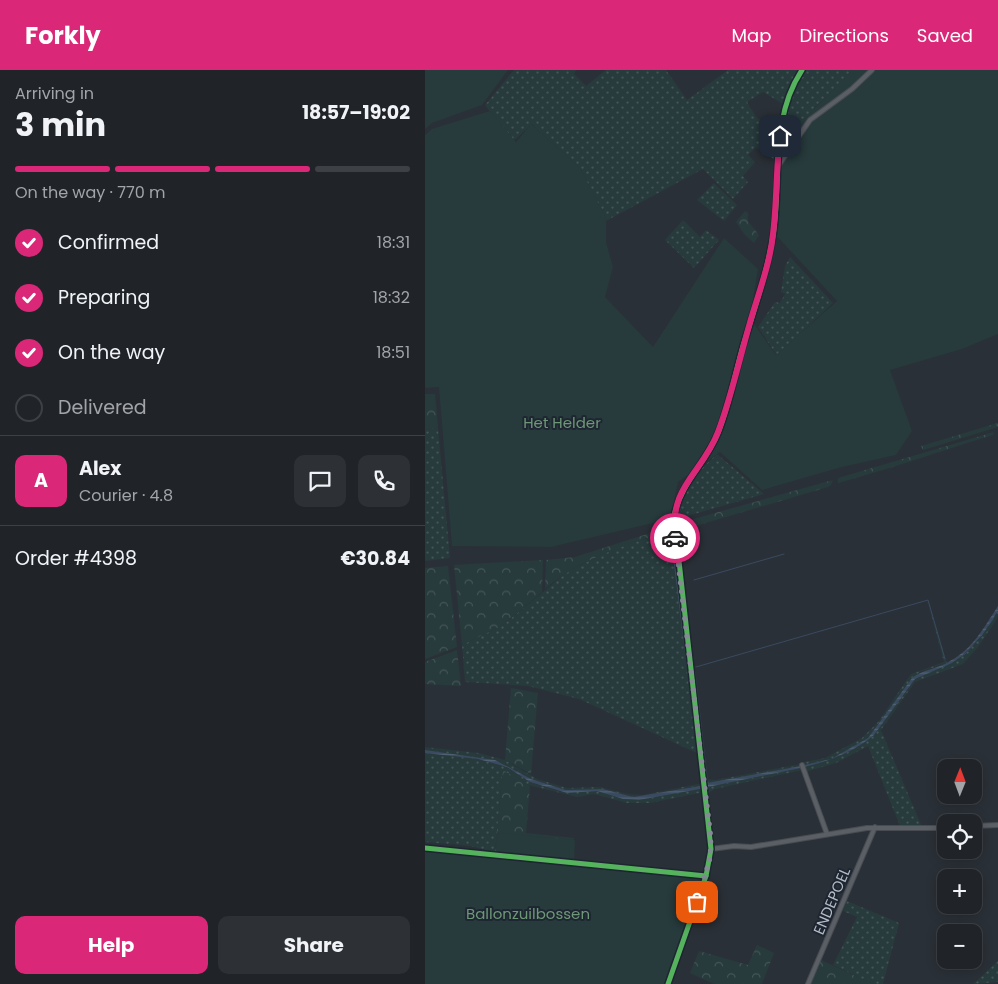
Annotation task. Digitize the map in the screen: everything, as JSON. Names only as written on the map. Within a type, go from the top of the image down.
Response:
[{"type":"street","points":[[668,984],[705,881],[711,849],[674,523],[678,500],[684,486],[713,444],[724,414],[773,236],[776,168],[786,101],[801,70]]},
{"type":"street","points":[[776,168],[810,120],[852,89],[872,70]]},
{"type":"street","points":[[803,765],[827,834]]},
{"type":"street","points":[[982,826],[998,825]]},
{"type":"street","points":[[711,849],[734,846],[751,847],[875,827],[937,828]]},
{"type":"street","name":"ENDEPOEL","points":[[809,984],[875,827]]},
{"type":"green space","points":[[425,70],[508,70],[482,105],[432,123],[425,129]]},
{"type":"green space","points":[[514,70],[576,70],[574,74],[586,86],[606,70],[666,70],[687,100],[728,70],[799,70],[789,87],[783,104],[763,92],[747,102],[756,117],[778,131],[775,160],[756,147],[748,155],[755,162],[743,176],[748,182],[733,199],[703,169],[606,221],[532,124],[516,139],[512,140],[485,105]]},
{"type":"green space","points":[[804,70],[857,70],[815,107],[791,144],[781,136],[784,118],[795,85]]},
{"type":"green space","name":"Het Helder","points":[[853,70],[998,70],[998,334],[962,349],[890,370],[912,431],[896,455],[842,467],[762,490],[720,452],[678,482],[670,519],[551,547],[452,546],[439,387],[425,388],[425,135],[432,129],[490,111],[516,142],[531,124],[580,168],[606,218],[606,242],[613,267],[605,297],[653,347],[724,238],[758,269],[750,318],[776,355],[837,301],[774,233],[779,159],[806,117]]},
{"type":"green space","points":[[714,183],[737,205],[724,221],[697,200]]},
{"type":"green space","points":[[745,211],[748,213],[748,221],[759,235],[754,243],[745,235],[736,222]]},
{"type":"green space","points":[[683,220],[700,237],[706,230],[719,240],[694,268],[665,240]]},
{"type":"green space","points":[[790,257],[833,303],[777,356],[758,327],[775,302],[780,303],[785,294],[781,292],[785,266]]},
{"type":"green space","points":[[425,394],[435,394],[438,428],[425,429]]},
{"type":"green space","points":[[998,423],[998,427],[923,450],[921,446]]},
{"type":"green space","points":[[438,428],[450,558],[425,561],[425,429]]},
{"type":"green space","points":[[994,432],[993,435],[838,483],[838,478]]},
{"type":"green space","points":[[717,454],[764,494],[677,519],[680,499],[684,490],[689,482]]},
{"type":"green space","points":[[833,480],[828,487],[692,527],[679,540],[677,524],[679,523]]},
{"type":"green space","points":[[666,528],[672,530],[605,553],[575,568],[545,589],[546,560],[575,557]]},
{"type":"green space","points":[[672,530],[699,754],[579,699],[528,686],[465,682],[462,645],[503,625],[567,572],[608,551]]},
{"type":"green space","points":[[543,560],[542,592],[503,625],[462,645],[454,565]]},
{"type":"green space","points":[[448,566],[457,647],[425,659],[425,568]]},
{"type":"green space","points":[[927,600],[947,663],[920,672],[912,678],[868,738],[831,759],[804,765],[804,762],[825,758],[862,738],[878,722],[911,674],[944,662]]},
{"type":"green space","points":[[998,611],[998,617],[978,647],[963,664],[915,682],[881,730],[922,827],[900,826],[868,746],[836,763],[805,772],[804,767],[841,755],[874,735],[915,679],[952,663],[965,654],[980,638]]},
{"type":"green space","points":[[457,650],[461,686],[425,684],[425,662]]},
{"type":"green space","points":[[511,688],[538,693],[531,774],[505,760]]},
{"type":"green space","points":[[425,747],[479,753],[505,760],[537,779],[567,788],[599,787],[628,794],[643,795],[703,783],[704,792],[650,803],[627,803],[594,794],[577,797],[524,784],[503,770],[495,852],[470,846],[425,842],[425,753],[478,759],[507,767],[530,782],[561,792],[597,791],[623,799],[639,800],[700,789],[699,786],[633,797],[603,789],[566,790],[531,779],[495,760],[425,750]]},
{"type":"green space","points":[[801,764],[802,770],[715,789],[708,793],[705,779],[715,780]],"holes":[[[800,766],[801,768],[708,787],[707,784]]]},
{"type":"green space","points":[[503,770],[530,786],[526,833],[574,838],[572,859],[495,852]]},
{"type":"green space","name":"Ballonzuilbossen","points":[[499,833],[575,840],[574,861],[709,873],[669,984],[425,984],[425,847],[496,852]]},
{"type":"green space","points":[[847,901],[899,923],[883,984],[873,984],[833,965],[857,917],[843,911]]},
{"type":"green space","points":[[757,945],[774,953],[762,984],[714,984],[690,973],[699,951],[748,965]]},
{"type":"green space","points":[[821,960],[873,984],[810,984]]},
{"type":"green space","points":[[998,961],[998,982],[973,984]]},
{"type":"water","points":[[998,606],[998,611],[983,634],[964,654],[952,663],[915,679],[874,735],[841,755],[832,759],[823,762],[804,767],[804,765],[831,759],[868,738],[912,678],[945,664],[958,656],[972,644]]},
{"type":"water","points":[[425,750],[495,760],[531,779],[566,790],[603,789],[633,797],[700,786],[700,789],[639,800],[623,799],[597,791],[567,793],[530,782],[507,767],[478,759],[425,753]]},
{"type":"water","points":[[801,766],[801,768],[708,787],[707,783]]},
{"type":"waterway","points":[[671,537],[698,752]]},
{"type":"waterway","points":[[679,537],[694,668]]},
{"type":"waterway","points":[[694,580],[784,554]]},
{"type":"waterway","points":[[696,667],[928,600],[945,659]]},
{"type":"waterway","points":[[988,626],[993,619]]},
{"type":"waterway","points":[[943,667],[965,654],[983,633]]},
{"type":"waterway","points":[[695,672],[707,778]]},
{"type":"cycle path","points":[[668,984],[706,876],[711,849],[674,516],[682,492],[713,444],[729,401],[743,346],[764,278],[773,236],[779,151],[785,109],[792,89],[802,70]]},
{"type":"cycle path","points":[[425,848],[706,876]]},
{"type":"way so far","points":[[675,538],[711,838],[710,858],[697,902]]},
{"type":"route","points":[[675,538],[674,522],[678,500],[684,486],[707,454],[719,432],[760,287],[773,236],[776,168],[780,136]]}]
